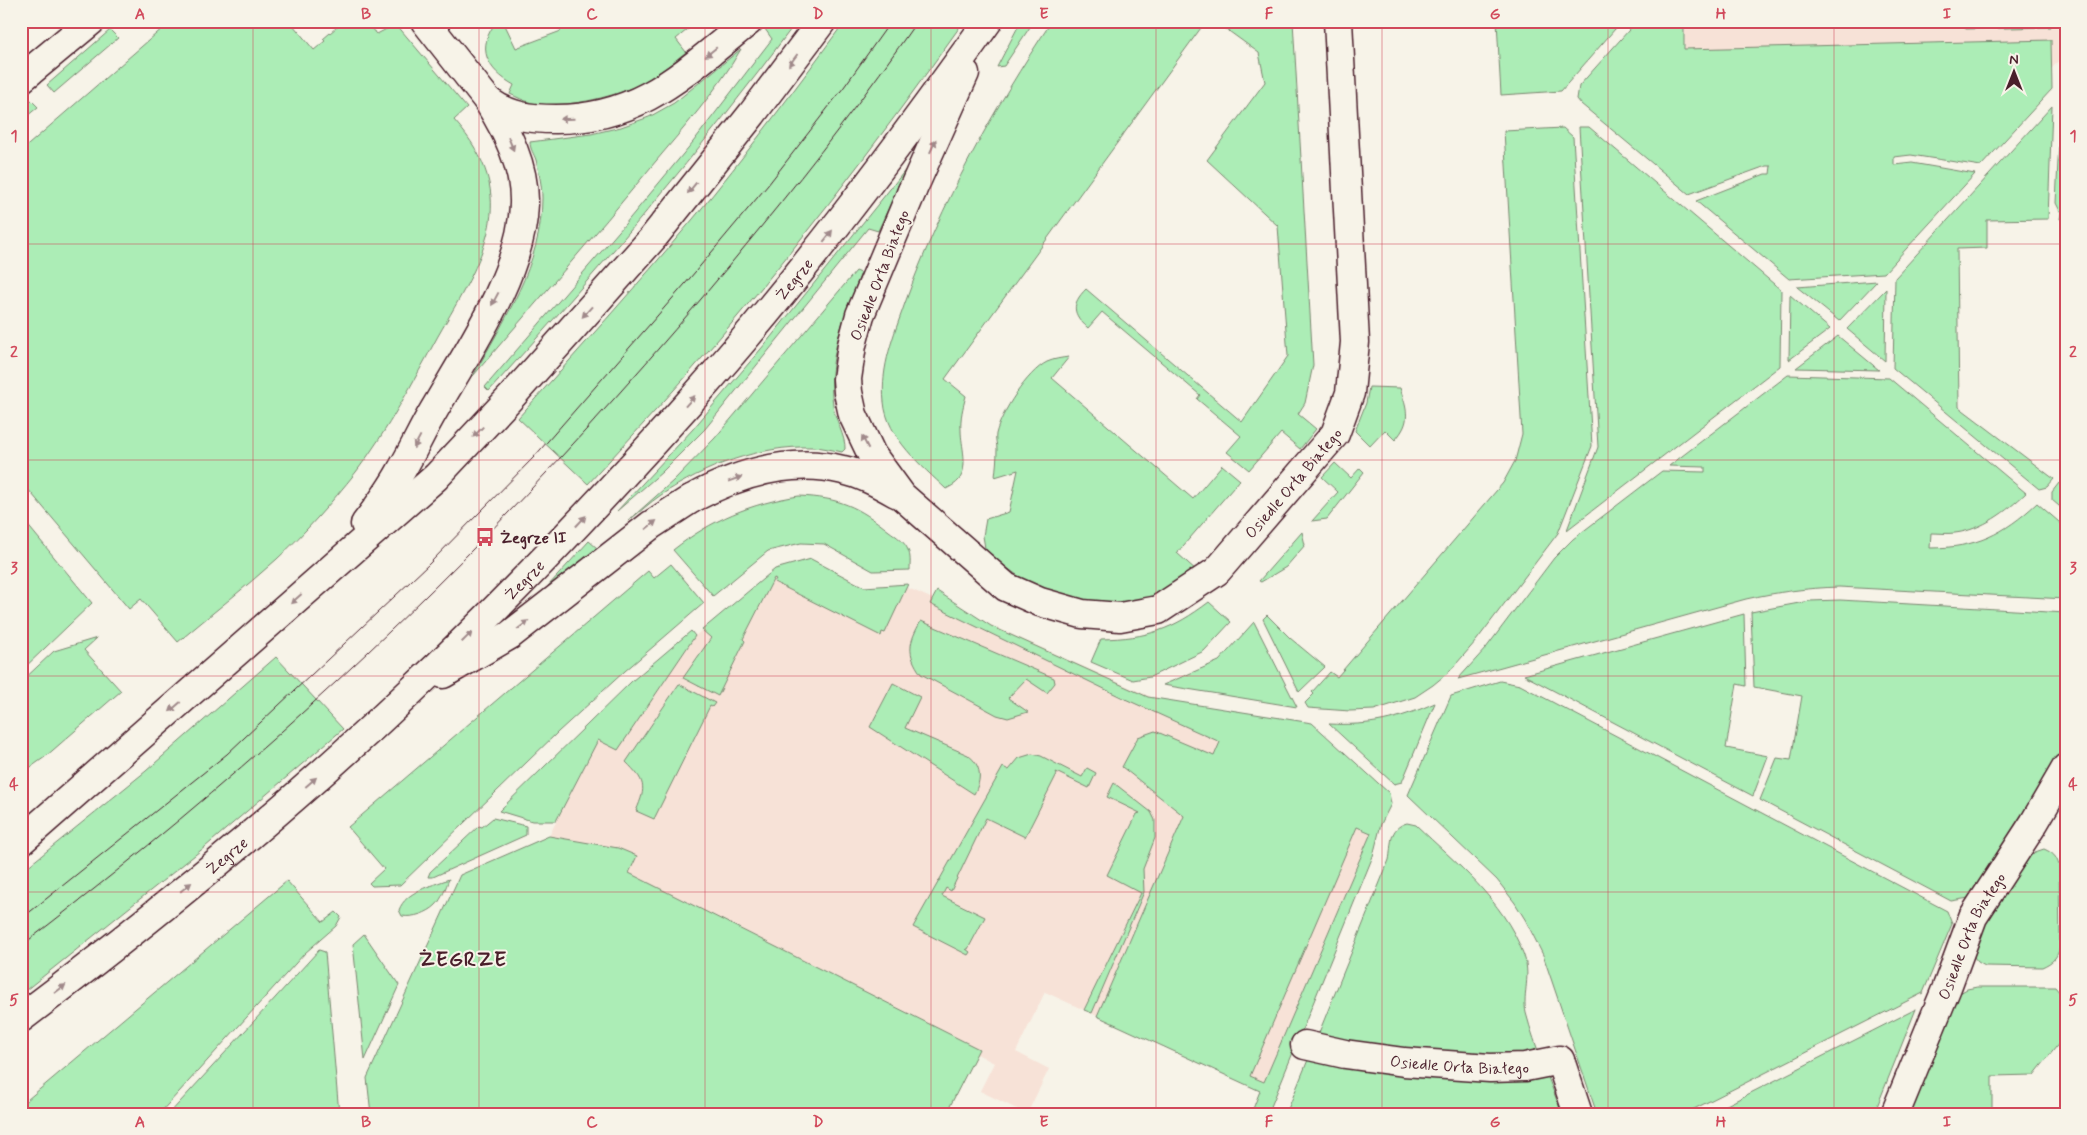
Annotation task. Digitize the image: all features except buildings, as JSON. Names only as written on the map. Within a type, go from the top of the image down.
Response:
[{"type":"street","points":[[21,79],[91,21]]},
{"type":"street","points":[[488,101],[500,110],[513,116],[527,119],[587,118],[623,109],[651,96],[676,79],[748,21]]},
{"type":"street","points":[[21,841],[228,661],[436,476],[492,418],[652,239],[752,114],[822,21]]},
{"type":"street","name":"Osiedle Orła Białego","points":[[988,21],[912,191],[860,314],[852,345],[847,379],[850,403],[864,441],[882,471],[902,496],[1006,586],[1040,602],[1082,614],[1120,617],[1158,610],[1217,571],[1334,434],[1350,393],[1354,342],[1338,21]]},
{"type":"street","name":"Żegrze","points":[[21,1018],[74,978],[256,830],[407,695],[564,538],[696,394],[804,265],[912,128],[988,21]]},
{"type":"street","points":[[332,567],[366,523],[400,473],[468,352],[514,260],[523,220],[523,190],[511,143],[488,101],[426,22]]},
{"type":"street","name":"Osiedle Orła Białego","points":[[407,695],[510,636],[663,516],[708,490],[764,470],[798,466],[845,470],[874,481],[902,496]]},
{"type":"street","name":"Osiedle Orła Białego","points":[[1894,1114],[1948,987],[1973,917],[2034,823],[2066,768]]},
{"type":"street","points":[[21,823],[78,790]]},
{"type":"street","name":"Osiedle Orła Białego","points":[[1305,1045],[1355,1056],[1490,1068],[1525,1067],[1560,1060],[1578,1114]]},
{"type":"shaded area","points":[[1685,21],[2066,21],[2066,53],[1992,133],[1683,126]]},
{"type":"shaded area","points":[[811,559],[876,593],[906,587],[1385,802],[1260,1091],[1045,992],[1016,1052],[1049,1069],[1027,1114],[980,1091],[994,1063],[977,1054],[946,1114],[549,836],[598,739],[622,697],[775,569]]},
{"type":"green space","points":[[171,21],[296,21],[293,25],[314,50],[325,41],[323,39],[344,21],[366,21],[377,34],[396,24],[467,108],[454,120],[475,149],[487,176],[491,202],[489,228],[481,254],[469,281],[400,406],[368,456],[328,506],[277,559],[178,642],[141,599],[129,609],[21,481],[21,151]]},
{"type":"green space","points":[[497,21],[504,23],[516,48],[561,31],[557,21],[698,21],[676,39],[686,52],[651,78],[615,94],[557,105],[532,103],[510,94],[514,85],[497,72],[487,58],[487,40],[490,31]]},
{"type":"green space","points":[[775,21],[797,21],[648,210],[489,391],[485,387],[693,142],[772,39],[765,29]]},
{"type":"green space","points":[[845,21],[964,21],[897,114],[792,250],[720,338],[588,484],[518,418],[693,219]]},
{"type":"green space","points":[[1021,21],[1034,21],[1004,66],[997,67]]},
{"type":"green space","points":[[1052,21],[1206,21],[945,379],[966,396],[961,421],[964,468],[959,480],[946,489],[907,450],[892,428],[884,402],[883,389],[886,364],[919,266],[952,193],[1009,88]]},
{"type":"green space","points":[[1215,21],[1293,21],[1313,365],[1305,403],[1298,414],[1316,429],[1300,449],[1281,433],[1249,470],[1227,452],[1241,436],[1197,399],[1200,395],[1102,312],[1088,328],[1079,318],[1075,309],[1078,299],[1086,289],[1242,422],[1288,356],[1278,226],[1207,160],[1265,82],[1259,53]]},
{"type":"green space","points":[[1497,21],[1622,21],[1561,91],[1501,95]]},
{"type":"green space","points":[[1637,21],[1684,21],[1684,49],[2051,40],[2052,89],[1981,166],[1911,155],[1894,157],[1894,165],[1912,163],[1975,174],[1884,273],[1789,279],[1696,201],[1765,174],[1770,174],[1771,166],[1766,166],[1689,194],[1577,99],[1579,86]]},
{"type":"green space","points":[[1960,21],[2051,21],[2051,27],[1966,29],[1961,25]]},
{"type":"green space","points":[[2063,21],[2066,21],[2064,76]]},
{"type":"green space","points":[[110,30],[118,38],[54,93],[47,85]]},
{"type":"green space","points":[[741,49],[732,65],[687,124],[473,376],[519,291],[536,246],[542,193],[536,160],[530,142],[591,134],[621,127],[649,117],[674,103]]},
{"type":"green space","points":[[2066,92],[2066,219],[2060,219],[2061,213],[2056,203],[2061,98]]},
{"type":"green space","points":[[30,99],[38,107],[21,121],[21,107]]},
{"type":"green space","points":[[2052,106],[2048,219],[1987,220],[1987,248],[1957,249],[1959,407],[2054,479],[2047,487],[2039,489],[1893,368],[1895,278]]},
{"type":"green space","points":[[1579,127],[1589,127],[1781,290],[1780,366],[1567,530],[1598,447]]},
{"type":"green space","points":[[1563,128],[1573,137],[1592,446],[1558,533],[1476,641],[1450,671],[1433,685],[1415,697],[1374,710],[1350,711],[1308,708],[1305,703],[1314,694],[1312,692],[1330,672],[1337,677],[1503,483],[1515,461],[1522,434],[1504,131]]},
{"type":"green space","points":[[907,168],[878,231],[868,228],[705,429],[662,472],[617,511],[693,429],[766,343]]},
{"type":"green space","points":[[856,271],[861,273],[843,321],[832,371],[833,405],[844,439],[845,449],[842,452],[816,447],[792,447],[752,454],[733,460],[695,475],[657,498],[628,521],[673,481],[715,438]]},
{"type":"green space","points":[[1877,281],[1839,321],[1797,287]]},
{"type":"green space","points":[[1886,289],[1885,361],[1847,329]]},
{"type":"green space","points":[[1790,295],[1830,329],[1789,360]]},
{"type":"green space","points":[[1838,336],[1879,370],[1796,368]]},
{"type":"green space","points":[[1069,357],[1052,378],[1193,499],[1222,465],[1240,480],[1177,553],[1197,571],[1167,592],[1130,605],[1083,605],[1025,581],[991,556],[985,548],[983,536],[986,519],[1009,512],[1018,470],[995,477],[996,436],[1003,415],[1023,384],[1039,367],[1047,362]]},
{"type":"green space","points":[[1788,375],[1889,378],[2026,493],[2002,513],[1975,528],[1955,533],[1931,533],[1930,548],[1961,545],[1988,537],[2013,523],[2037,503],[2066,528],[2066,599],[1839,587],[1769,594],[1458,679],[1486,648],[1554,558],[1573,539],[1662,471],[1705,472],[1705,467],[1669,466]]},
{"type":"green space","points":[[1369,387],[1400,388],[1405,403],[1406,421],[1395,440],[1385,430],[1370,446],[1355,431],[1366,403]]},
{"type":"green space","points":[[1335,463],[1351,478],[1360,468],[1364,472],[1327,519],[1312,521],[1338,492],[1322,477]]},
{"type":"green space","points":[[2059,483],[2066,488],[2066,512],[2052,500],[2052,492]]},
{"type":"green space","points":[[799,496],[837,501],[867,515],[905,544],[910,555],[910,570],[873,571],[824,544],[801,543],[768,551],[713,596],[673,550],[687,539],[732,514],[764,503]]},
{"type":"green space","points":[[21,517],[92,603],[21,671]]},
{"type":"green space","points":[[1302,532],[1305,545],[1286,567],[1261,582],[1259,581]]},
{"type":"green space","points":[[589,541],[597,548],[550,587],[548,586]]},
{"type":"green space","points":[[811,559],[864,587],[908,584],[885,633],[882,632],[881,636],[774,582],[776,579],[774,578],[743,639],[745,641],[718,696],[683,678],[711,638],[702,630],[775,569]]},
{"type":"green space","points":[[671,564],[704,603],[558,732],[400,885],[372,886],[369,883],[384,869],[348,827],[648,571],[654,578]]},
{"type":"green space","points":[[937,591],[991,626],[1148,697],[1312,723],[1389,793],[1391,804],[1381,824],[1373,856],[1268,1114],[1251,1114],[1260,1091],[1097,1016],[1184,816],[1122,767],[1138,737],[1155,731],[1214,756],[1220,742],[1123,698],[930,604]],"holes":[[[1357,827],[1371,833],[1264,1082],[1250,1076]]]},
{"type":"green space","points":[[1840,600],[2066,613],[2066,744],[1969,898],[1951,901],[1760,800],[1777,758],[1791,760],[1802,696],[1754,687],[1751,612],[1810,601]]},
{"type":"green space","points":[[1209,602],[1231,622],[1204,651],[1150,677],[1133,680],[1091,662],[1101,639],[1132,637],[1159,631],[1196,612]]},
{"type":"green space","points":[[1744,614],[1746,686],[1737,684],[1726,748],[1768,756],[1753,796],[1524,675]]},
{"type":"green space","points":[[1267,615],[1290,638],[1325,667],[1299,692],[1263,619]]},
{"type":"green space","points":[[921,621],[1054,678],[1055,683],[1047,693],[1026,679],[1008,698],[1028,712],[1008,718],[997,715],[921,674],[913,660],[911,648],[914,635]]},
{"type":"green space","points":[[1254,622],[1297,707],[1163,685],[1219,661]]},
{"type":"green space","points":[[691,631],[695,636],[618,750],[598,740],[556,821],[532,821],[499,811],[632,681]]},
{"type":"green space","points":[[97,638],[84,650],[121,691],[45,757],[21,774],[21,682],[54,651]]},
{"type":"green space","points":[[276,657],[343,729],[205,847],[21,994],[21,872],[146,771]]},
{"type":"green space","points":[[1500,681],[1520,685],[1947,911],[1952,924],[1923,993],[1684,1114],[1597,1114],[1543,955],[1526,921],[1497,880],[1408,795],[1451,696]]},
{"type":"green space","points":[[893,683],[920,697],[905,728],[968,755],[973,759],[979,773],[974,794],[870,727]]},
{"type":"green space","points":[[679,684],[715,703],[712,707],[710,706],[654,819],[636,811],[642,795],[642,784],[637,774],[626,762]]},
{"type":"green space","points":[[1435,703],[1402,782],[1394,784],[1329,724],[1358,724],[1383,721],[1408,714]]},
{"type":"green space","points":[[1032,754],[1041,756],[1082,777],[1087,768],[1096,773],[1089,788],[1056,772],[1057,774],[1025,837],[986,818],[951,891],[946,888],[942,896],[985,917],[968,949],[966,949],[970,952],[968,955],[913,927],[1003,767],[1009,770],[1019,758]]},
{"type":"green space","points":[[1114,783],[1151,812],[1155,820],[1155,838],[1143,869],[1144,892],[1092,1013],[1084,1010],[1141,893],[1107,875],[1137,814],[1140,813],[1107,797]]},
{"type":"green space","points":[[493,818],[526,826],[526,835],[433,877],[428,877],[430,872],[479,826],[482,827]]},
{"type":"green space","points":[[1407,823],[1416,825],[1477,883],[1491,899],[1514,934],[1526,961],[1526,1013],[1562,1114],[1286,1114],[1389,860],[1394,833],[1401,825]]},
{"type":"green space","points":[[549,836],[618,848],[637,856],[629,873],[979,1049],[946,1114],[371,1114],[367,1078],[460,875]]},
{"type":"green space","points":[[2044,849],[2054,855],[2059,865],[2060,947],[2056,957],[2042,967],[1985,966],[1973,956],[1975,940],[2025,861],[2035,852]]},
{"type":"green space","points":[[449,879],[444,893],[433,908],[415,916],[402,916],[399,910],[407,898],[420,890]]},
{"type":"green space","points":[[287,881],[323,922],[336,912],[341,917],[336,926],[305,953],[159,1114],[21,1114],[21,1105]]},
{"type":"green space","points":[[364,934],[399,985],[365,1060],[353,944]]},
{"type":"green space","points":[[319,950],[325,952],[339,1114],[169,1114]]},
{"type":"green space","points":[[1977,987],[2055,987],[2060,993],[2060,1042],[2034,1075],[1992,1076],[1992,1114],[1905,1114],[1958,994],[1967,989]]},
{"type":"green space","points":[[1916,1009],[1874,1114],[1709,1114]]},
{"type":"tram line","points":[[21,919],[227,754],[428,565],[534,457],[685,284],[768,185],[844,87],[891,21]]},
{"type":"tram line","points":[[21,946],[148,845],[272,740],[402,620],[465,557],[587,429],[704,296],[841,126],[917,21]]},
{"type":"place","name":"Żegrze II","points":[[485,537]]},
{"type":"district","name":"ŻEGRZE","points":[[463,959]]}]
